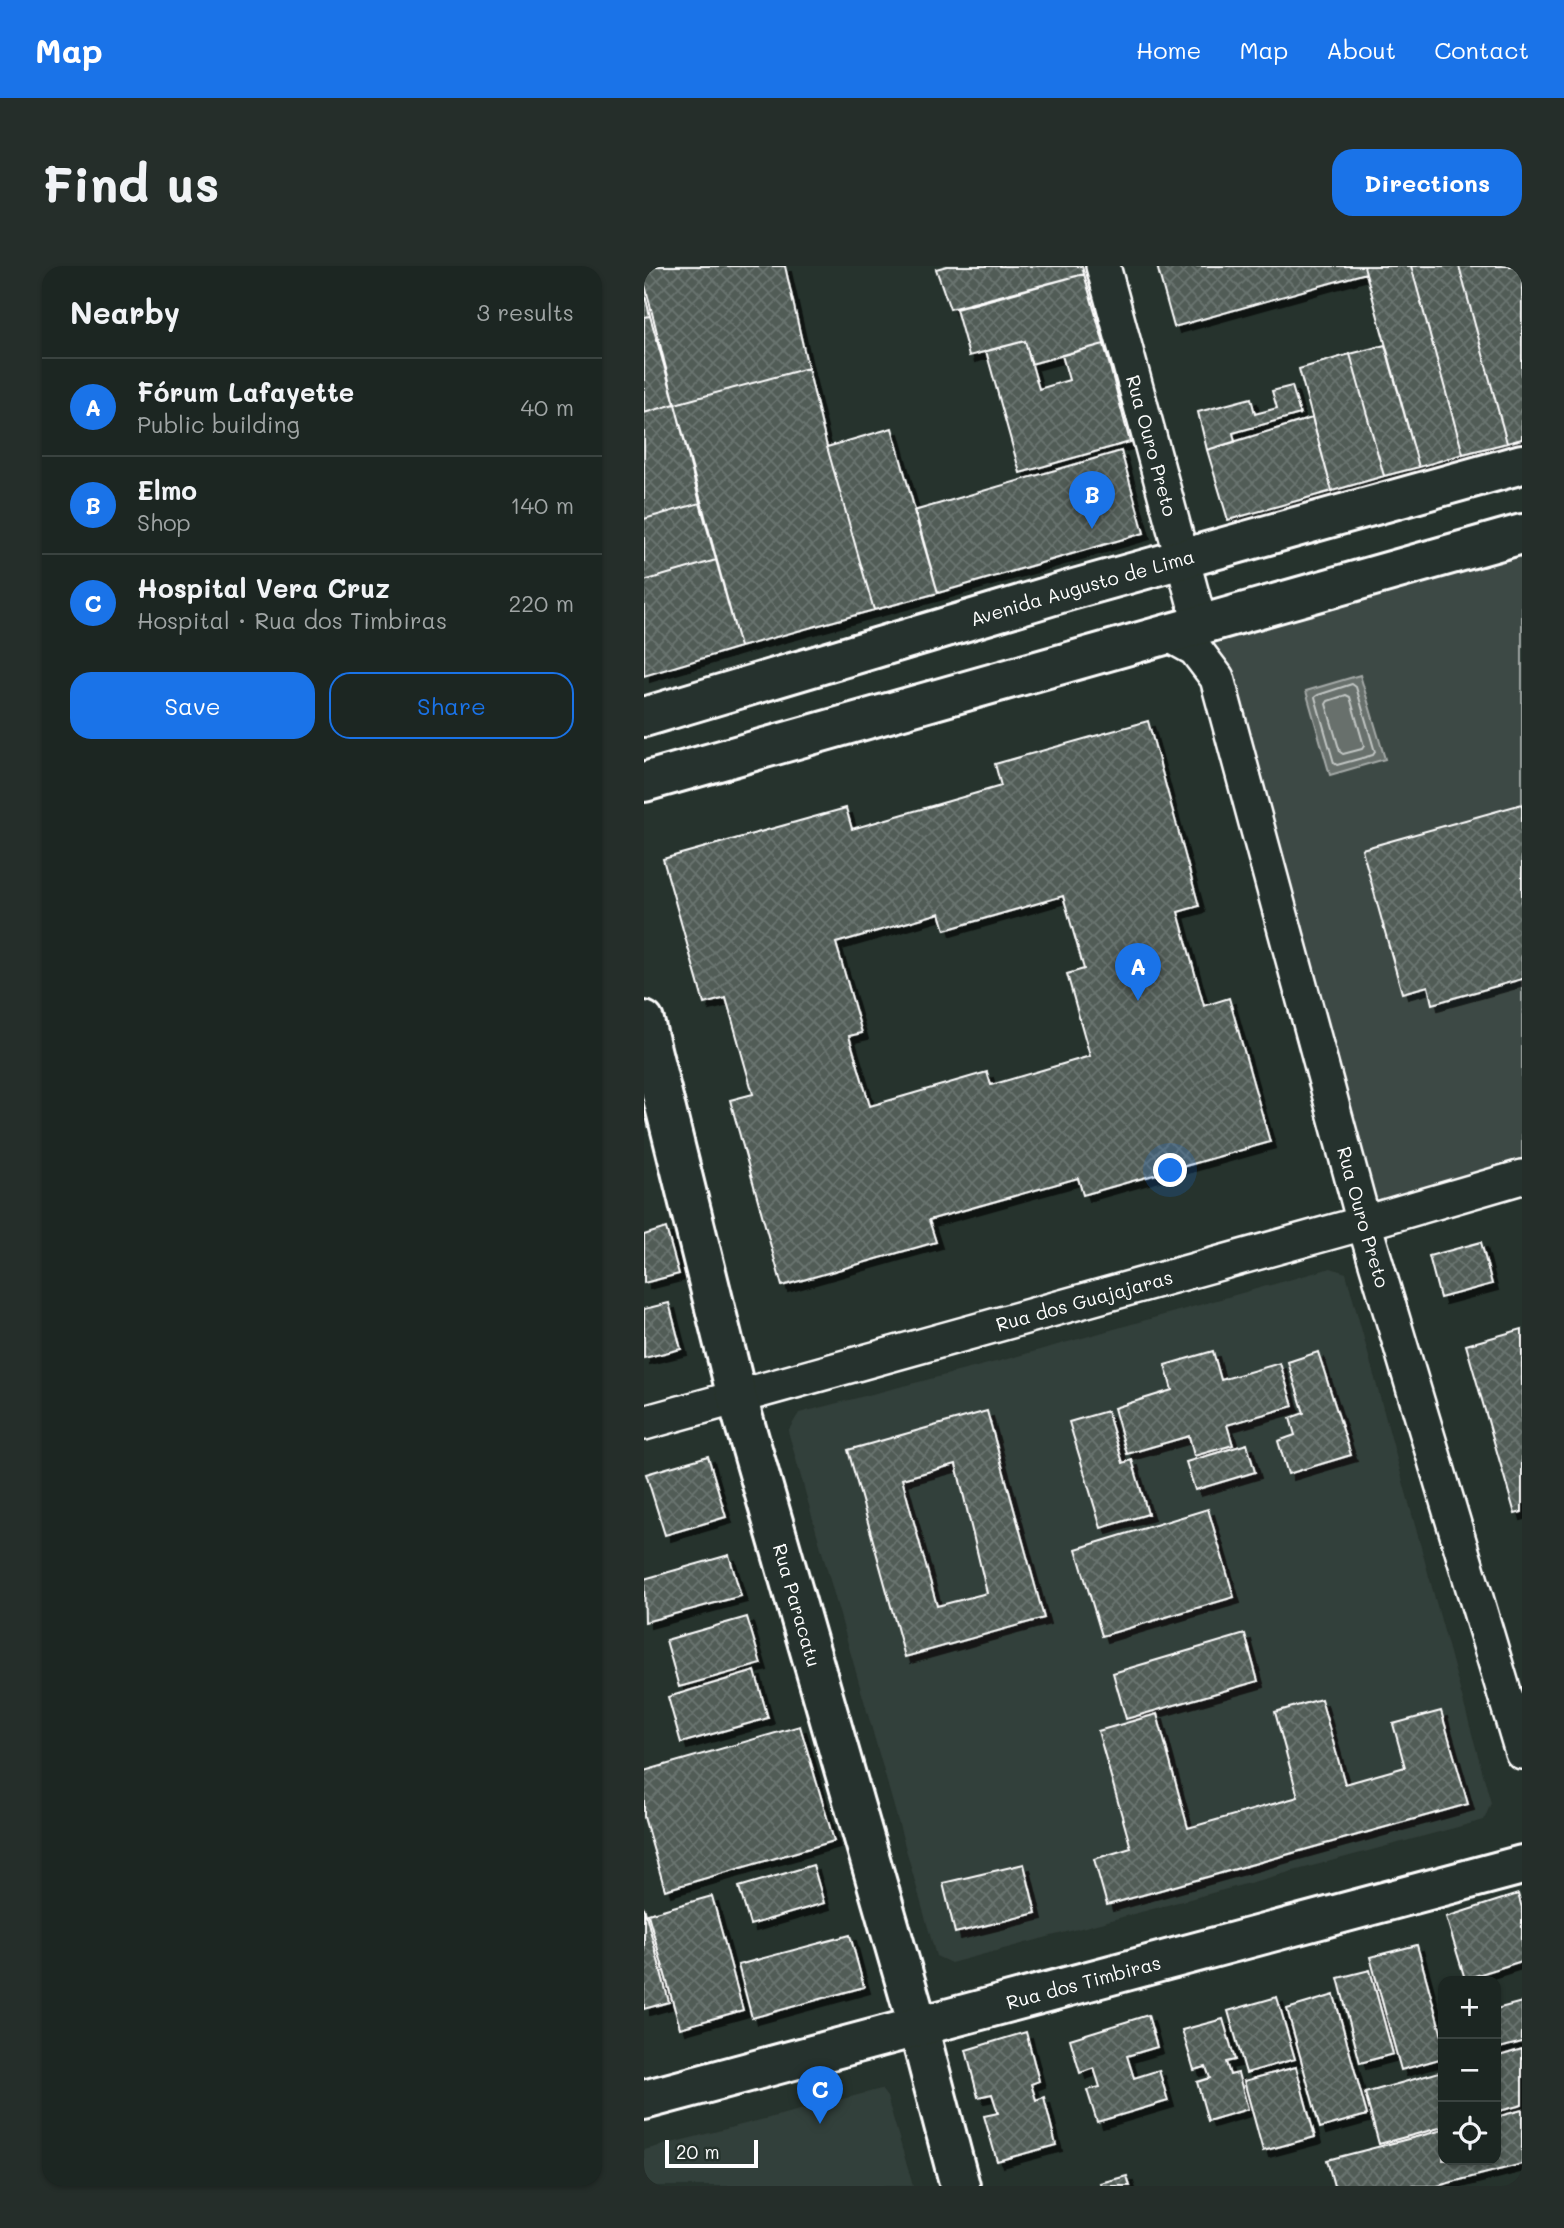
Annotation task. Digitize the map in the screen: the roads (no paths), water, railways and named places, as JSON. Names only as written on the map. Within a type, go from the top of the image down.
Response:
[{"type":"street","name":"Rua Ouro Preto","points":[[1103,266],[1200,624],[1195,649],[1217,678],[1364,1223],[1522,1752]]},
{"type":"street","name":"Avenida Augusto de Lima","points":[[644,717],[1182,559],[1522,464]]},
{"type":"street","points":[[644,782],[1522,534]]},
{"type":"street","name":"Rua Ouro Preto","points":[[1200,624],[1223,641],[1217,678]]},
{"type":"street","name":"Rua Paracatu","points":[[644,1021],[737,1397],[918,2026],[960,2186]]},
{"type":"street","name":"Rua dos Guajajaras","points":[[644,1423],[1522,1177]]},
{"type":"street","name":"Rua dos Timbiras","points":[[644,2100],[1522,1865]]},
{"type":"water","points":[[1360,675],[1385,759],[1330,775],[1306,691]]},
{"type":"place","name":"Elmo","points":[[1092,529]]},
{"type":"place","name":"Fórum Lafayette","points":[[1138,1001]]},
{"type":"place","name":"Hospital Vera Cruz","points":[[820,2124]]}]
